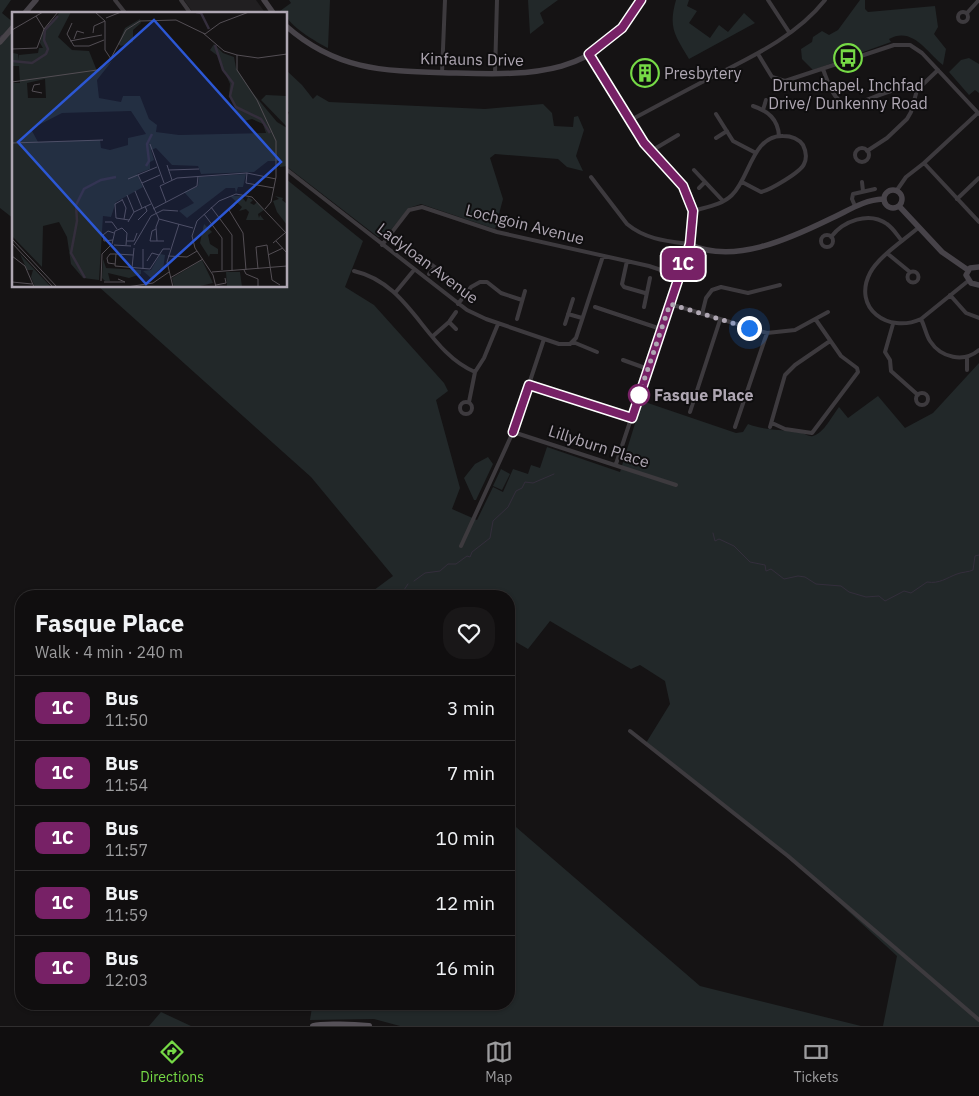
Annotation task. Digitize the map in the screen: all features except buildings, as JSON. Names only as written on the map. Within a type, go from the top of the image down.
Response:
[{"type":"main road","points":[[313,1026],[328,1024],[334,1026],[368,1026]]},
{"type":"street","points":[[28,12],[36,0]]},
{"type":"street","points":[[115,0],[124,12]]},
{"type":"street","points":[[181,0],[190,12]]},
{"type":"street","points":[[264,0],[273,12]]},
{"type":"street","points":[[442,73],[445,0]]},
{"type":"street","points":[[495,74],[498,0]]},
{"type":"street","name":"Kinfauns Drive","points":[[288,27],[317,49],[354,65],[388,71],[532,74],[547,71],[589,54],[622,28],[641,0]]},
{"type":"street","points":[[768,0],[790,32]]},
{"type":"street","points":[[629,121],[758,54],[814,13],[825,0]]},
{"type":"street","points":[[967,13],[978,1]]},
{"type":"street","points":[[0,42],[12,28]]},
{"type":"street","points":[[758,54],[770,74],[777,80],[787,81],[894,44],[904,44],[916,48],[979,114],[906,177],[896,190],[887,191],[883,199],[885,205],[890,208],[899,206]]},
{"type":"street","points":[[589,54],[629,121],[651,151],[683,186],[693,211],[690,244],[616,464]]},
{"type":"street","points":[[823,69],[833,96],[841,103],[852,104],[891,91]]},
{"type":"street","points":[[867,151],[887,138],[907,118],[912,112],[918,90],[938,70]]},
{"type":"street","points":[[763,110],[766,100]]},
{"type":"street","points":[[753,106],[763,110],[774,120],[779,136]]},
{"type":"street","points":[[716,114],[735,142],[756,153]]},
{"type":"street","points":[[716,138],[727,131]]},
{"type":"street","points":[[651,151],[678,135]]},
{"type":"street","points":[[693,211],[723,201],[733,194],[742,182],[756,153],[767,141],[779,136],[791,136],[803,145],[806,153],[803,167],[763,192],[742,182]]},
{"type":"street","points":[[924,163],[979,222]]},
{"type":"street","points":[[694,170],[723,201]]},
{"type":"street","name":"Ladyloan Avenue","points":[[288,171],[458,304],[477,316],[544,339],[564,345],[572,343],[597,352]]},
{"type":"street","points":[[591,177],[627,224],[634,229],[658,240],[690,244],[713,252],[739,252],[774,242],[865,201],[883,199]]},
{"type":"street","points":[[957,199],[979,178]]},
{"type":"street","points":[[699,188],[705,182]]},
{"type":"street","points":[[862,182],[863,190]]},
{"type":"street","points":[[855,206],[852,195],[863,190],[875,189]]},
{"type":"street","points":[[896,190],[902,198],[899,206]]},
{"type":"street","points":[[899,206],[942,252],[968,270]]},
{"type":"street","name":"Lochgoin Avenue","points":[[382,244],[410,210],[422,207],[496,232],[627,261],[679,276]]},
{"type":"street","points":[[831,237],[847,224],[872,217],[890,226],[902,242]]},
{"type":"street","points":[[918,228],[871,270],[865,290],[874,312],[893,324],[908,324],[921,319],[968,281]]},
{"type":"street","points":[[888,254],[910,272]]},
{"type":"street","points":[[572,343],[603,256]]},
{"type":"street","points":[[427,261],[467,292]]},
{"type":"street","points":[[627,261],[623,286],[645,294]]},
{"type":"street","points":[[968,270],[973,266],[979,267]]},
{"type":"street","points":[[429,274],[435,267]]},
{"type":"street","points":[[395,293],[414,270]]},
{"type":"street","points":[[968,270],[968,281]]},
{"type":"street","points":[[354,271],[376,280],[395,293],[451,358],[475,372]]},
{"type":"street","points":[[644,307],[645,294],[650,278]]},
{"type":"street","points":[[968,281],[973,285],[979,285]]},
{"type":"street","points":[[458,304],[477,283],[487,282],[501,293],[522,300]]},
{"type":"street","points":[[702,314],[706,298],[712,290],[721,287],[748,293],[780,285]]},
{"type":"street","points":[[516,319],[525,291]]},
{"type":"street","points":[[950,295],[966,313],[979,318]]},
{"type":"street","points":[[565,324],[573,299]]},
{"type":"street","points":[[670,304],[767,333],[795,330],[828,312]]},
{"type":"street","points":[[595,307],[661,329]]},
{"type":"street","points":[[433,336],[449,322],[456,312]]},
{"type":"street","points":[[568,314],[582,318]]},
{"type":"street","points":[[921,319],[928,337],[938,350],[954,357],[967,358],[979,350]]},
{"type":"street","points":[[690,412],[720,320]]},
{"type":"street","points":[[816,320],[841,356],[857,368],[858,372],[812,433],[771,425],[786,375],[795,365],[830,341]]},
{"type":"street","points":[[449,322],[456,329]]},
{"type":"street","points":[[469,402],[475,372],[484,358],[498,324]]},
{"type":"street","points":[[893,324],[886,352],[890,360],[891,371],[918,395]]},
{"type":"street","points":[[735,427],[767,333]]},
{"type":"street","points":[[461,546],[513,432],[544,339]]},
{"type":"street","points":[[967,358],[967,370]]},
{"type":"street","points":[[623,360],[648,369]]},
{"type":"street","points":[[529,385],[632,418]]},
{"type":"street","name":"Lillyburn Place","points":[[513,432],[676,485]]},
{"type":"street","points":[[630,731],[788,856],[979,1020]]},
{"type":"shaded area","points":[[0,0],[11,0],[2,13],[12,21],[12,217],[0,208]]},
{"type":"shaded area","points":[[184,0],[256,0],[265,12],[193,12]]},
{"type":"shaded area","points":[[289,0],[330,0],[328,48],[297,28],[288,18],[288,12],[280,11],[291,3]]},
{"type":"shaded area","points":[[528,0],[558,0],[540,13],[544,23],[530,34]]},
{"type":"shaded area","points":[[676,0],[689,0],[687,6],[697,11],[689,23],[710,38],[719,25],[728,32],[744,13],[755,23],[689,59],[674,31],[673,18]]},
{"type":"shaded area","points":[[860,0],[865,0],[865,9],[868,12],[935,6],[938,27],[934,34],[946,49],[943,65],[912,38],[898,36],[889,39],[891,42],[813,70],[802,59],[801,49],[812,42],[813,37],[822,31],[829,35],[838,30]]},
{"type":"shaded area","points":[[969,58],[979,64],[979,93],[975,90],[969,95],[949,72],[961,60]]},
{"type":"shaded area","points":[[288,72],[313,99],[317,95],[329,102],[485,109],[543,104],[552,113],[554,126],[573,127],[574,117],[578,116],[584,130],[576,156],[583,171],[567,167],[558,159],[495,154],[490,158],[503,199],[495,229],[421,204],[409,208],[385,237],[378,237],[288,168]]},
{"type":"shaded area","points":[[288,181],[363,241],[345,287],[374,305],[444,383],[448,391],[436,400],[460,488],[452,509],[477,520],[493,487],[503,492],[513,469],[528,474],[531,465],[540,468],[547,447],[620,472],[642,401],[736,433],[743,432],[748,424],[761,428],[812,436],[824,428],[839,407],[848,418],[878,396],[905,428],[933,413],[979,363],[979,1026],[883,1026],[897,956],[788,856],[646,743],[670,704],[665,681],[640,665],[631,669],[550,621],[528,649],[515,641],[515,590],[374,590],[393,576],[311,477],[100,288],[288,288]]},
{"type":"shaded area","points":[[488,457],[493,464],[476,500],[474,500],[464,478],[475,464]]},
{"type":"shaded area","points":[[501,469],[510,474],[502,490],[493,486]]},
{"type":"shaded area","points":[[515,826],[700,986],[861,1026],[400,1026],[374,1019],[310,1020],[312,1010],[515,1010]]},
{"type":"shaded area","points":[[161,1012],[191,1026],[149,1026]]},
{"type":"waterway","points":[[414,581],[425,573],[440,571],[448,564],[456,564],[467,556],[470,557],[472,552],[490,538],[493,521],[508,507],[516,491],[522,488],[525,482],[533,483],[554,474]]},
{"type":"waterway","points":[[713,533],[715,541],[719,539],[734,546],[750,562],[765,565],[766,571],[771,569],[784,579],[798,576],[805,577],[816,584],[841,586],[849,592],[866,597],[879,596],[885,601],[904,591],[911,593],[927,582],[939,581],[973,570],[975,556],[979,555]]},
{"type":"waterway","points":[[404,590],[408,584]]},
{"type":"bus line","name":"1C","points":[[513,432],[529,385],[632,418],[690,244],[693,211],[683,186],[644,143],[589,54],[606,43],[622,28],[632,16],[641,0]]},
{"type":"place","name":"Drumchapel, Inchfad Drive/ Dunkenny Road","points":[[848,58]]},
{"type":"place","name":"Presbytery","points":[[645,73]]},
{"type":"place","name":"Fasque Place","points":[[639,395]]},
{"type":"route","points":[[639,395],[670,304],[749,328]]}]
